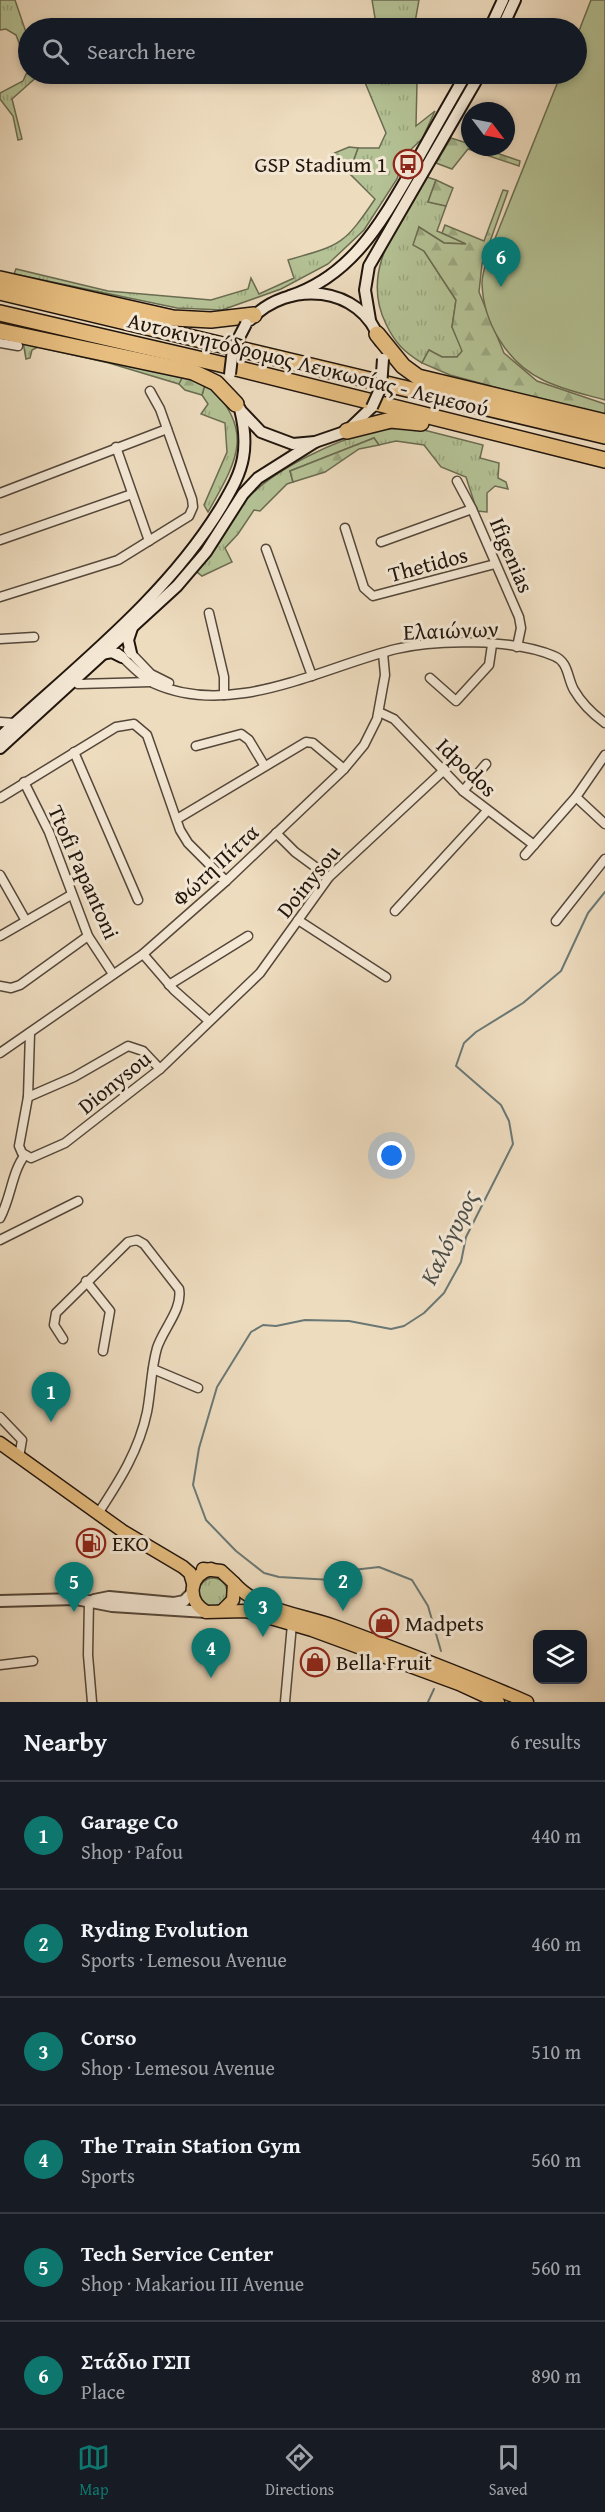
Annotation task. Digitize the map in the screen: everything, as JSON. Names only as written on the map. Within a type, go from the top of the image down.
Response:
[{"type":"highway","points":[[0,279],[173,318],[250,320]]},
{"type":"highway","points":[[0,292],[605,436]]},
{"type":"highway","name":"Αυτοκινητόδρομος Λευκωσίας - Λεμεσού","points":[[0,312],[605,460]]},
{"type":"highway","points":[[374,327],[403,366],[418,377],[605,422]]},
{"type":"highway","points":[[0,329],[21,340],[193,372],[216,383],[238,406]]},
{"type":"highway","points":[[347,430],[391,420],[418,422],[605,467]]},
{"type":"main road","points":[[495,18],[503,0]]},
{"type":"main road","points":[[507,18],[515,0]]},
{"type":"main road","points":[[315,442],[293,444],[271,438],[247,419],[238,406],[229,385],[232,349],[250,320],[266,306],[326,280],[364,245],[381,223],[460,84]]},
{"type":"main road","points":[[0,748],[101,654],[111,639],[134,625],[177,586],[206,552],[243,494],[258,478],[315,442],[347,430],[372,407],[381,387],[383,359],[365,290],[369,266],[474,84]]},
{"type":"main road","points":[[290,296],[318,294],[337,297],[356,306],[374,327]]},
{"type":"main road","points":[[0,737],[111,639],[197,546],[232,488],[243,460],[245,446],[238,406]]},
{"type":"main road","points":[[101,654],[112,652],[127,655],[128,640],[134,625]]},
{"type":"main road","points":[[0,1443],[133,1538],[183,1567],[190,1573],[196,1604],[206,1612]]},
{"type":"main road","points":[[101,1513],[178,1554],[192,1565],[225,1572],[248,1597],[259,1602],[313,1618],[443,1667],[527,1702]]},
{"type":"main road","points":[[0,1601],[91,1600],[109,1597],[174,1603],[186,1600],[200,1574],[211,1569]]},
{"type":"main road","points":[[221,1611],[233,1600],[234,1583]]},
{"type":"main road","points":[[91,1600],[112,1606],[206,1612],[246,1611],[292,1624],[448,1680],[498,1702]]},
{"type":"street","points":[[0,343],[21,340]]},
{"type":"street","points":[[0,597],[118,560],[185,519],[193,507],[167,429],[150,391]]},
{"type":"street","points":[[0,493],[167,429]]},
{"type":"street","points":[[116,447],[149,541]]},
{"type":"street","name":"Ifigenias","points":[[457,481],[472,509],[521,623],[517,647]]},
{"type":"street","points":[[0,540],[132,494]]},
{"type":"street","points":[[381,542],[472,509]]},
{"type":"street","name":"Thetidos","points":[[345,528],[364,588],[373,596],[495,564]]},
{"type":"street","points":[[266,549],[312,676]]},
{"type":"street","points":[[209,613],[224,677],[225,695]]},
{"type":"street","points":[[0,639],[34,637]]},
{"type":"street","name":"Ελαιώνων","points":[[111,639],[151,682],[195,692],[225,695],[280,687],[383,653],[425,645],[517,647],[551,655],[563,661],[575,693],[605,723]]},
{"type":"street","points":[[430,678],[456,701],[489,665],[492,645]]},
{"type":"street","name":"Φώτη Πίττα","points":[[0,1053],[143,954],[226,881],[344,769],[364,745],[379,712],[385,675],[383,653]]},
{"type":"street","name":"Ελαιώνων","points":[[127,655],[158,678],[195,692]]},
{"type":"street","points":[[78,684],[151,682]]},
{"type":"street","name":"Idpodos","points":[[379,712],[394,719],[463,791],[534,845]]},
{"type":"street","points":[[0,722],[15,723]]},
{"type":"street","points":[[0,798],[121,725],[138,726],[147,735],[188,843],[226,881]]},
{"type":"street","points":[[196,746],[241,734],[249,740],[264,765]]},
{"type":"street","points":[[177,819],[264,765],[309,742],[344,769]]},
{"type":"street","points":[[74,752],[138,900]]},
{"type":"street","points":[[525,855],[576,797],[605,755]]},
{"type":"street","points":[[463,791],[486,764]]},
{"type":"street","name":"Doinysou","points":[[210,1021],[260,973],[329,877],[443,771]]},
{"type":"street","name":"Ttofi Papantoni","points":[[24,782],[48,832],[88,936],[114,974]]},
{"type":"street","points":[[576,797],[605,824]]},
{"type":"street","points":[[395,911],[487,811]]},
{"type":"street","points":[[276,833],[295,852],[329,877]]},
{"type":"street","points":[[556,921],[605,859]]},
{"type":"street","points":[[0,875],[26,921]]},
{"type":"street","points":[[0,936],[71,895]]},
{"type":"street","points":[[298,920],[386,977]]},
{"type":"street","points":[[0,986],[11,988],[20,985],[88,936]]},
{"type":"street","points":[[169,985],[248,936]]},
{"type":"street","points":[[143,954],[169,985],[210,1021]]},
{"type":"street","name":"Dionysou","points":[[28,1156],[65,1143],[160,1069],[210,1021]]},
{"type":"street","points":[[0,1218],[12,1192],[16,1168],[28,1156],[19,1142],[28,1097],[30,1033]]},
{"type":"street","points":[[28,1097],[74,1077],[128,1046],[143,1051],[160,1069]]},
{"type":"street","points":[[0,1240],[78,1201]]},
{"type":"street","points":[[63,1339],[55,1328],[54,1316],[125,1244],[137,1240],[146,1246],[178,1286],[179,1302],[159,1341],[146,1415],[138,1444],[101,1513]]},
{"type":"street","points":[[87,1281],[110,1311],[103,1351]]},
{"type":"street","points":[[153,1369],[198,1388]]},
{"type":"street","points":[[0,1417],[22,1440],[19,1457]]},
{"type":"street","points":[[91,1600],[88,1655],[92,1702]]},
{"type":"street","points":[[285,1702],[292,1624]]},
{"type":"street","points":[[0,1665],[33,1661]]},
{"type":"green space","points":[[0,0],[15,0],[21,18],[18,18],[18,40],[16,35],[6,29],[0,30]]},
{"type":"green space","points":[[372,0],[419,0],[416,18],[375,18]]},
{"type":"green space","points":[[591,0],[605,0],[605,400],[574,392],[543,380],[518,363],[499,340],[492,326],[483,298],[482,283],[488,256],[557,84],[587,84],[587,18],[584,18]]},
{"type":"green space","points":[[18,84],[29,84],[12,99],[22,139],[18,140],[13,116],[0,99],[0,93]]},
{"type":"green space","points":[[366,84],[417,84],[416,126],[435,111],[422,139],[405,155],[397,179],[364,230],[328,264],[281,289],[222,310],[177,308],[14,274],[16,269],[108,291],[211,300],[248,289],[251,278],[259,294],[294,278],[288,260],[331,246],[348,235],[356,226],[375,199],[349,173],[358,148],[379,148],[386,133]]},
{"type":"green space","points":[[451,138],[461,141],[462,156],[452,169],[436,163]]},
{"type":"green space","points":[[349,147],[358,148],[349,173],[332,154]]},
{"type":"green space","points":[[489,156],[505,156],[520,161],[519,166]]},
{"type":"green space","points":[[427,177],[436,180],[428,202],[446,206],[437,231],[468,244],[444,243],[419,227],[424,251],[456,300],[452,327],[463,351],[457,357],[442,357],[429,350],[422,363],[410,355],[389,331],[379,304],[377,284],[386,247]]},
{"type":"green space","points":[[436,180],[453,188],[446,206],[428,202]]},
{"type":"green space","points":[[503,190],[508,191],[482,264],[479,292],[504,353],[537,381],[605,404],[605,417],[450,375],[422,363],[429,350],[442,357],[457,357],[462,351],[452,327],[456,300],[424,251],[413,245],[419,227],[444,243],[466,244],[442,233],[445,225],[484,241]]},
{"type":"green space","points":[[23,342],[185,373],[179,384],[109,363],[38,347],[32,350],[30,358],[26,359]]},
{"type":"green space","points":[[185,373],[206,381],[202,395],[185,390],[179,384]]},
{"type":"green space","points":[[206,381],[231,415],[236,430],[237,445],[228,476],[208,512],[204,505],[227,452],[225,423],[201,414],[208,404],[202,395]]},
{"type":"green space","points":[[416,428],[483,445],[480,458],[499,463],[498,478],[506,482],[508,489],[495,486],[487,493],[487,512],[477,511],[466,477],[441,467],[424,445],[396,441],[379,445],[374,438],[290,471],[293,482],[287,484],[260,511],[254,510],[238,534],[225,548],[232,562],[202,576],[197,572],[242,504],[261,486],[290,466],[307,456],[359,435],[384,429]]},
{"type":"green space","points":[[374,438],[379,445],[359,449],[325,472],[293,482],[290,471]]},
{"type":"green space","points":[[213,1578],[223,1582],[227,1592],[223,1602],[213,1606],[203,1602],[199,1592],[203,1582]]},
{"type":"waterway","name":"Καλόγυρος","points":[[441,1651],[428,1606],[412,1580],[379,1567],[353,1570],[332,1580],[279,1577],[264,1573],[236,1551],[206,1520],[193,1485],[199,1448],[217,1387],[251,1332],[263,1325],[276,1326],[305,1320],[349,1321],[391,1329],[404,1326],[424,1313],[444,1293],[461,1262],[466,1237],[513,1144],[509,1121],[501,1105],[456,1066],[464,1043],[476,1032],[523,1003],[561,971],[588,913],[605,892]]},
{"type":"waterway","name":"Καλόγυρος","points":[[428,1702],[434,1689]]},
{"type":"place","name":"GSP Stadium 1","points":[[408,164]]},
{"type":"place","name":"Στάδιο ΓΣΠ","points":[[501,287]]},
{"type":"place","name":"Garage Co","points":[[51,1422]]},
{"type":"place","name":"EKO","points":[[91,1543]]},
{"type":"place","name":"Ryding Evolution","points":[[343,1611]]},
{"type":"place","name":"Tech Service Center","points":[[74,1612]]},
{"type":"place","name":"Madpets","points":[[384,1623]]},
{"type":"place","name":"Corso","points":[[263,1637]]},
{"type":"place","name":"Bella Fruit","points":[[315,1662]]},
{"type":"place","name":"The Train Station Gym","points":[[211,1678]]}]
